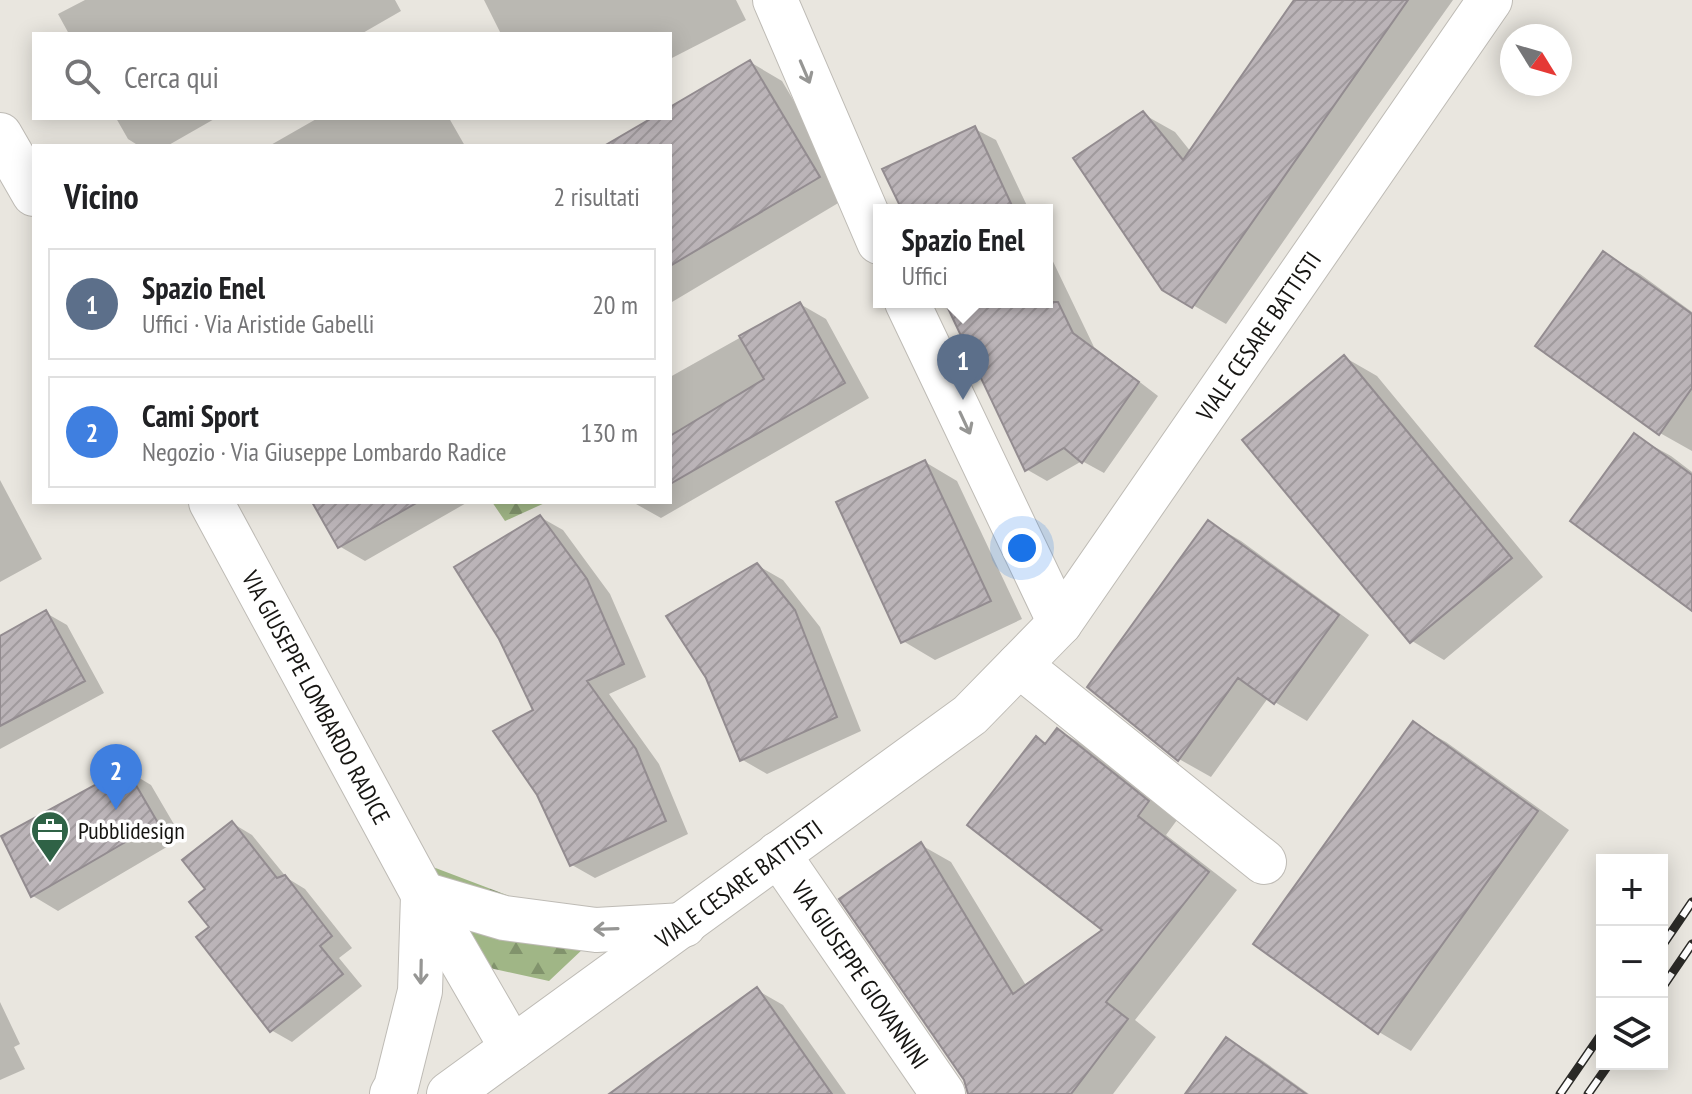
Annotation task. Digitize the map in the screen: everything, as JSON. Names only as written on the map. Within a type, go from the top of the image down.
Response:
[{"type":"street","points":[[775,0],[873,228]]},
{"type":"street","name":"VIALE CESARE BATTISTI","points":[[449,1094],[970,715],[1060,623],[1490,0]]},
{"type":"street","points":[[0,135],[32,191]]},
{"type":"street","points":[[910,308],[1060,623]]},
{"type":"street","name":"VIA GIUSEPPE LOMBARDO RADICE","points":[[212,504],[423,894],[512,1048]]},
{"type":"street","points":[[1019,665],[1264,862]]},
{"type":"street","name":"VIA GIUSEPPE GIOVANNINI","points":[[778,854],[943,1094]]},
{"type":"street","points":[[392,1094],[420,991],[423,894],[504,918],[596,930],[684,925]]},
{"type":"green space","points":[[493,504],[543,504],[505,521]]},
{"type":"green space","points":[[425,864],[602,931],[549,981],[467,963]]},
{"type":"building","points":[[1294,0],[1408,0],[1192,308],[1162,290],[1073,158],[1143,111],[1183,160]]},
{"type":"building","points":[[750,60],[820,177],[672,265],[672,144],[607,144],[649,120],[672,120],[672,106]]},
{"type":"building","points":[[975,126],[1011,204],[899,204],[882,169]]},
{"type":"building","points":[[1603,251],[1692,314],[1692,388],[1659,435],[1535,346]]},
{"type":"building","points":[[800,302],[845,383],[672,483],[672,435],[764,379],[739,336]]},
{"type":"building","points":[[1053,302],[1058,302],[1073,333],[1139,382],[1082,463],[1064,448],[1025,471],[948,308],[1053,308]]},
{"type":"building","points":[[1344,355],[1512,558],[1410,643],[1242,440]]},
{"type":"building","points":[[1634,433],[1692,475],[1692,611],[1570,521]]},
{"type":"building","points":[[925,460],[991,601],[901,643],[836,502]]},
{"type":"building","points":[[313,504],[415,504],[338,548]]},
{"type":"building","points":[[540,515],[587,579],[624,664],[587,681],[636,749],[666,821],[570,866],[537,795],[493,731],[533,710],[499,639],[454,567]]},
{"type":"building","points":[[1208,520],[1339,615],[1274,704],[1238,678],[1178,761],[1087,687]]},
{"type":"building","points":[[757,563],[795,610],[837,717],[740,761],[706,678],[666,616]]},
{"type":"building","points":[[46,610],[85,681],[0,726],[0,636]]},
{"type":"building","points":[[1413,721],[1538,811],[1378,1034],[1253,944]]},
{"type":"building","points":[[1057,728],[1149,801],[1138,816],[1209,872],[1106,1002],[1128,1019],[1071,1094],[968,1094],[964,1080],[839,899],[921,842],[1013,994],[1102,930],[967,825],[1036,736],[1045,744]]},
{"type":"building","points":[[126,768],[158,823],[31,897],[1,836]]},
{"type":"building","points":[[232,821],[277,878],[285,875],[332,936],[320,946],[343,974],[270,1032],[196,937],[209,927],[189,902],[205,889],[182,860]]},
{"type":"building","points":[[757,987],[832,1094],[609,1094]]},
{"type":"building","points":[[1226,1037],[1306,1094],[1185,1094]]},
{"type":"railway","points":[[1668,937],[1692,902]]},
{"type":"railway","points":[[1668,979],[1692,944]]},
{"type":"railway","points":[[1560,1094],[1596,1042]]},
{"type":"railway","points":[[1588,1094],[1605,1070]]},
{"type":"place","name":"Spazio Enel","points":[[963,400]]},
{"type":"place","name":"Cami Sport","points":[[116,810]]},
{"type":"place","name":"Pubblidesign","points":[[50,864]]}]
